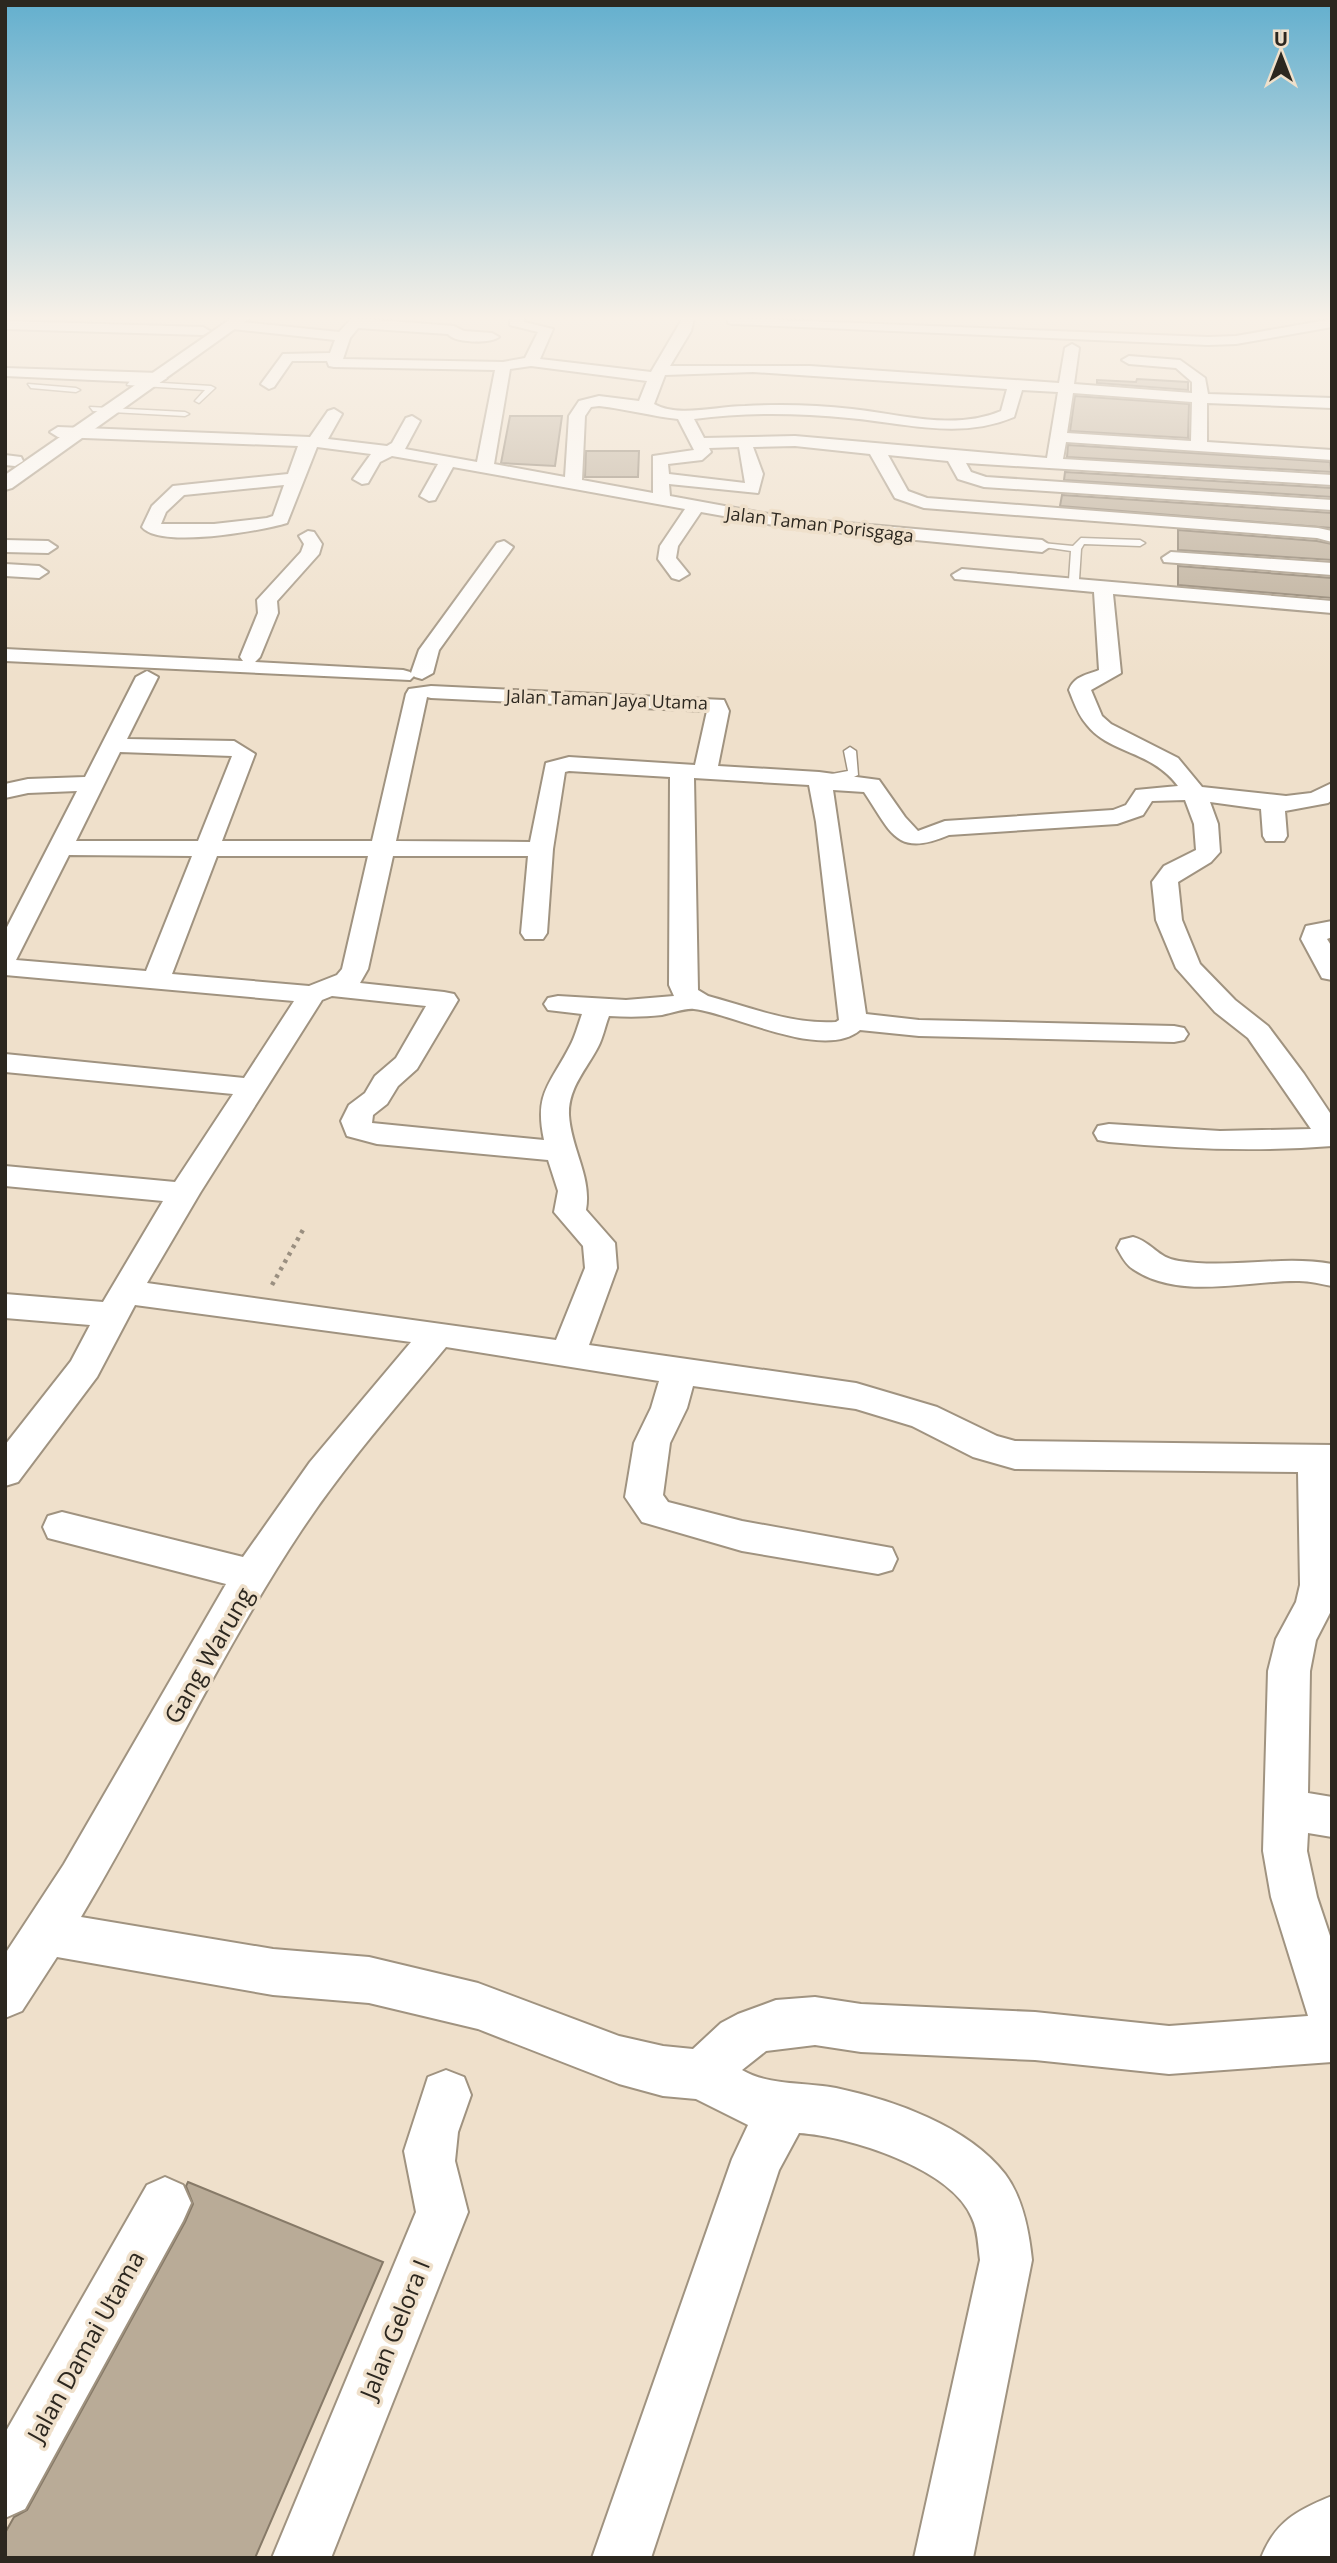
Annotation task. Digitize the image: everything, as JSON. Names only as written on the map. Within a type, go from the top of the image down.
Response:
[{"type":"street","points":[[8,463],[49,438]]},
{"type":"street","points":[[5,484],[72,438]]},
{"type":"street","name":"Jalan Taman Porisgaga","points":[[187,438],[313,443],[391,451],[449,459],[696,507],[832,529],[1042,546]]},
{"type":"street","points":[[293,480],[181,489],[158,510],[151,527],[177,530],[270,524],[281,519],[306,447],[320,438]]},
{"type":"street","points":[[362,479],[373,459],[399,446],[403,438]]},
{"type":"street","points":[[485,466],[490,438]]},
{"type":"street","points":[[573,482],[576,438]]},
{"type":"street","points":[[662,500],[659,460],[700,455],[703,452],[696,438]]},
{"type":"street","points":[[1046,582],[1042,579],[1042,546],[1058,438]]},
{"type":"street","points":[[1066,438],[1332,454]]},
{"type":"street","points":[[1125,438],[1125,442]]},
{"type":"street","points":[[1199,446],[1200,438]]},
{"type":"street","points":[[699,443],[821,443],[954,457],[1332,480]]},
{"type":"street","points":[[660,478],[752,489],[755,484],[754,470],[746,449]]},
{"type":"street","points":[[876,449],[901,494],[915,501],[1332,537]]},
{"type":"street","points":[[954,457],[969,479],[1332,505]]},
{"type":"street","points":[[429,496],[449,459]]},
{"type":"street","points":[[679,574],[667,559],[669,545],[696,507]]},
{"type":"street","points":[[1168,522],[1175,594]]},
{"type":"street","points":[[246,662],[268,613],[267,600],[310,554],[313,544],[308,536]]},
{"type":"street","points":[[5,546],[48,547]]},
{"type":"street","points":[[5,1472],[85,1368],[119,1303],[250,1087],[323,991],[347,981],[355,969],[418,684],[429,650],[504,547]]},
{"type":"street","points":[[1171,558],[1332,569]]},
{"type":"street","points":[[5,570],[39,572]]},
{"type":"street","points":[[962,575],[1332,607]]},
{"type":"street","points":[[1103,589],[1110,673],[1082,684],[1080,690],[1097,723],[1110,733],[1160,756],[1178,768],[1194,793],[1202,813],[1208,852],[1202,858],[1175,869],[1165,882],[1169,920],[1181,954],[1205,988],[1258,1032],[1294,1080],[1315,1117],[1332,1131]]},
{"type":"street","name":"Jalan Taman Jaya Utama","points":[[13,654],[246,662],[418,684]]},
{"type":"street","name":"Jalan Taman Jaya Utama","points":[[13,654],[147,677],[418,684],[716,705],[718,711],[693,771]]},
{"type":"street","points":[[5,957],[15,916],[59,848],[147,677]]},
{"type":"street","points":[[110,745],[240,750],[244,754],[155,982]]},
{"type":"street","points":[[534,933],[541,849],[554,768],[569,764],[871,785],[896,822],[912,838],[922,838],[945,828],[1110,818],[1135,810],[1144,796],[1149,794],[1194,793],[1272,803],[1322,798],[1332,790]]},
{"type":"street","points":[[693,771],[682,985],[686,995],[694,1000],[808,1029],[838,1031],[848,1028],[853,1021],[828,822],[819,781]]},
{"type":"street","points":[[5,791],[28,786],[91,784]]},
{"type":"street","points":[[1272,803],[1275,836]]},
{"type":"street","points":[[59,848],[541,849]]},
{"type":"street","points":[[1323,934],[1332,972]]},
{"type":"street","points":[[5,967],[155,982],[444,1000],[407,1063],[384,1082],[377,1098],[360,1111],[356,1121],[358,1129],[377,1135],[561,1151]]},
{"type":"street","points":[[558,1004],[658,1007],[694,1000]]},
{"type":"street","points":[[568,1354],[601,1268],[599,1243],[570,1212],[574,1191],[561,1151],[554,1117],[555,1099],[585,1045],[598,1007]]},
{"type":"street","points":[[853,1021],[919,1028],[1174,1034]]},
{"type":"street","points":[[5,1063],[250,1087]]},
{"type":"street","points":[[1109,1133],[1219,1142],[1332,1137]]},
{"type":"street","points":[[5,1176],[184,1193]]},
{"type":"street","points":[[1133,1248],[1142,1261],[1166,1271],[1229,1274],[1298,1269],[1332,1275]]},
{"type":"street","points":[[5,1306],[119,1303],[257,1310],[438,1334],[679,1372],[856,1396],[924,1416],[985,1447],[1015,1455],[1324,1459],[1326,1535],[1320,1585],[1315,1603],[1296,1639],[1289,1671],[1285,1851],[1294,1897],[1332,2015]]},
{"type":"street","name":"Gang Warung","points":[[5,1995],[49,1934],[254,1576],[289,1520],[368,1417],[438,1334]]},
{"type":"street","points":[[679,1372],[668,1408],[652,1443],[644,1497],[655,1512],[742,1536],[878,1559]]},
{"type":"street","points":[[62,1527],[254,1576]]},
{"type":"street","points":[[1286,1809],[1332,1817]]},
{"type":"street","points":[[49,1934],[273,1972],[369,1980],[478,2006],[619,2060],[663,2071],[702,2075],[746,2100],[786,2107],[810,2107],[834,2113],[898,2132],[940,2150],[987,2193],[1002,2225],[1006,2260],[943,2558]]},
{"type":"street","points":[[702,2075],[738,2040],[755,2031],[776,2024],[815,2021],[861,2028],[1035,2036],[1169,2050],[1332,2038]]},
{"type":"street","name":"Jalan Gelora I","points":[[301,2558],[442,2213],[441,2192],[431,2169],[429,2148],[446,2095]]},
{"type":"street","points":[[621,2558],[757,2160],[786,2107]]},
{"type":"street","name":"Jalan Damai Utama","points":[[5,2488],[165,2203]]},
{"type":"street","points":[[1290,2558],[1301,2545],[1332,2525]]},
{"type":"lane","points":[[1074,580],[1076,549],[1078,544],[1085,540],[1140,543]]},
{"type":"lane","points":[[1042,546],[1076,549]]},
{"type":"lane","points":[[819,781],[845,777],[854,772],[850,751]]},
{"type":"path","points":[[257,1310],[304,1228]]},
{"type":"building","points":[[506,438],[559,438],[555,466],[501,463]]},
{"type":"building","points":[[1068,445],[1330,462],[1331,472],[1067,457]]},
{"type":"building","points":[[586,451],[639,451],[638,477],[585,477]]},
{"type":"building","points":[[1065,472],[1332,488],[1332,497],[1064,480]]},
{"type":"building","points":[[1062,495],[1332,513],[1332,528],[1060,506]]},
{"type":"building","points":[[1178,530],[1317,541],[1332,544],[1332,560],[1178,550]]},
{"type":"building","points":[[1178,566],[1332,578],[1332,598],[1178,585]]},
{"type":"building","points":[[188,2182],[383,2262],[255,2558],[5,2558],[5,2533],[14,2517],[27,2510],[185,2222],[193,2204],[186,2186]]}]
